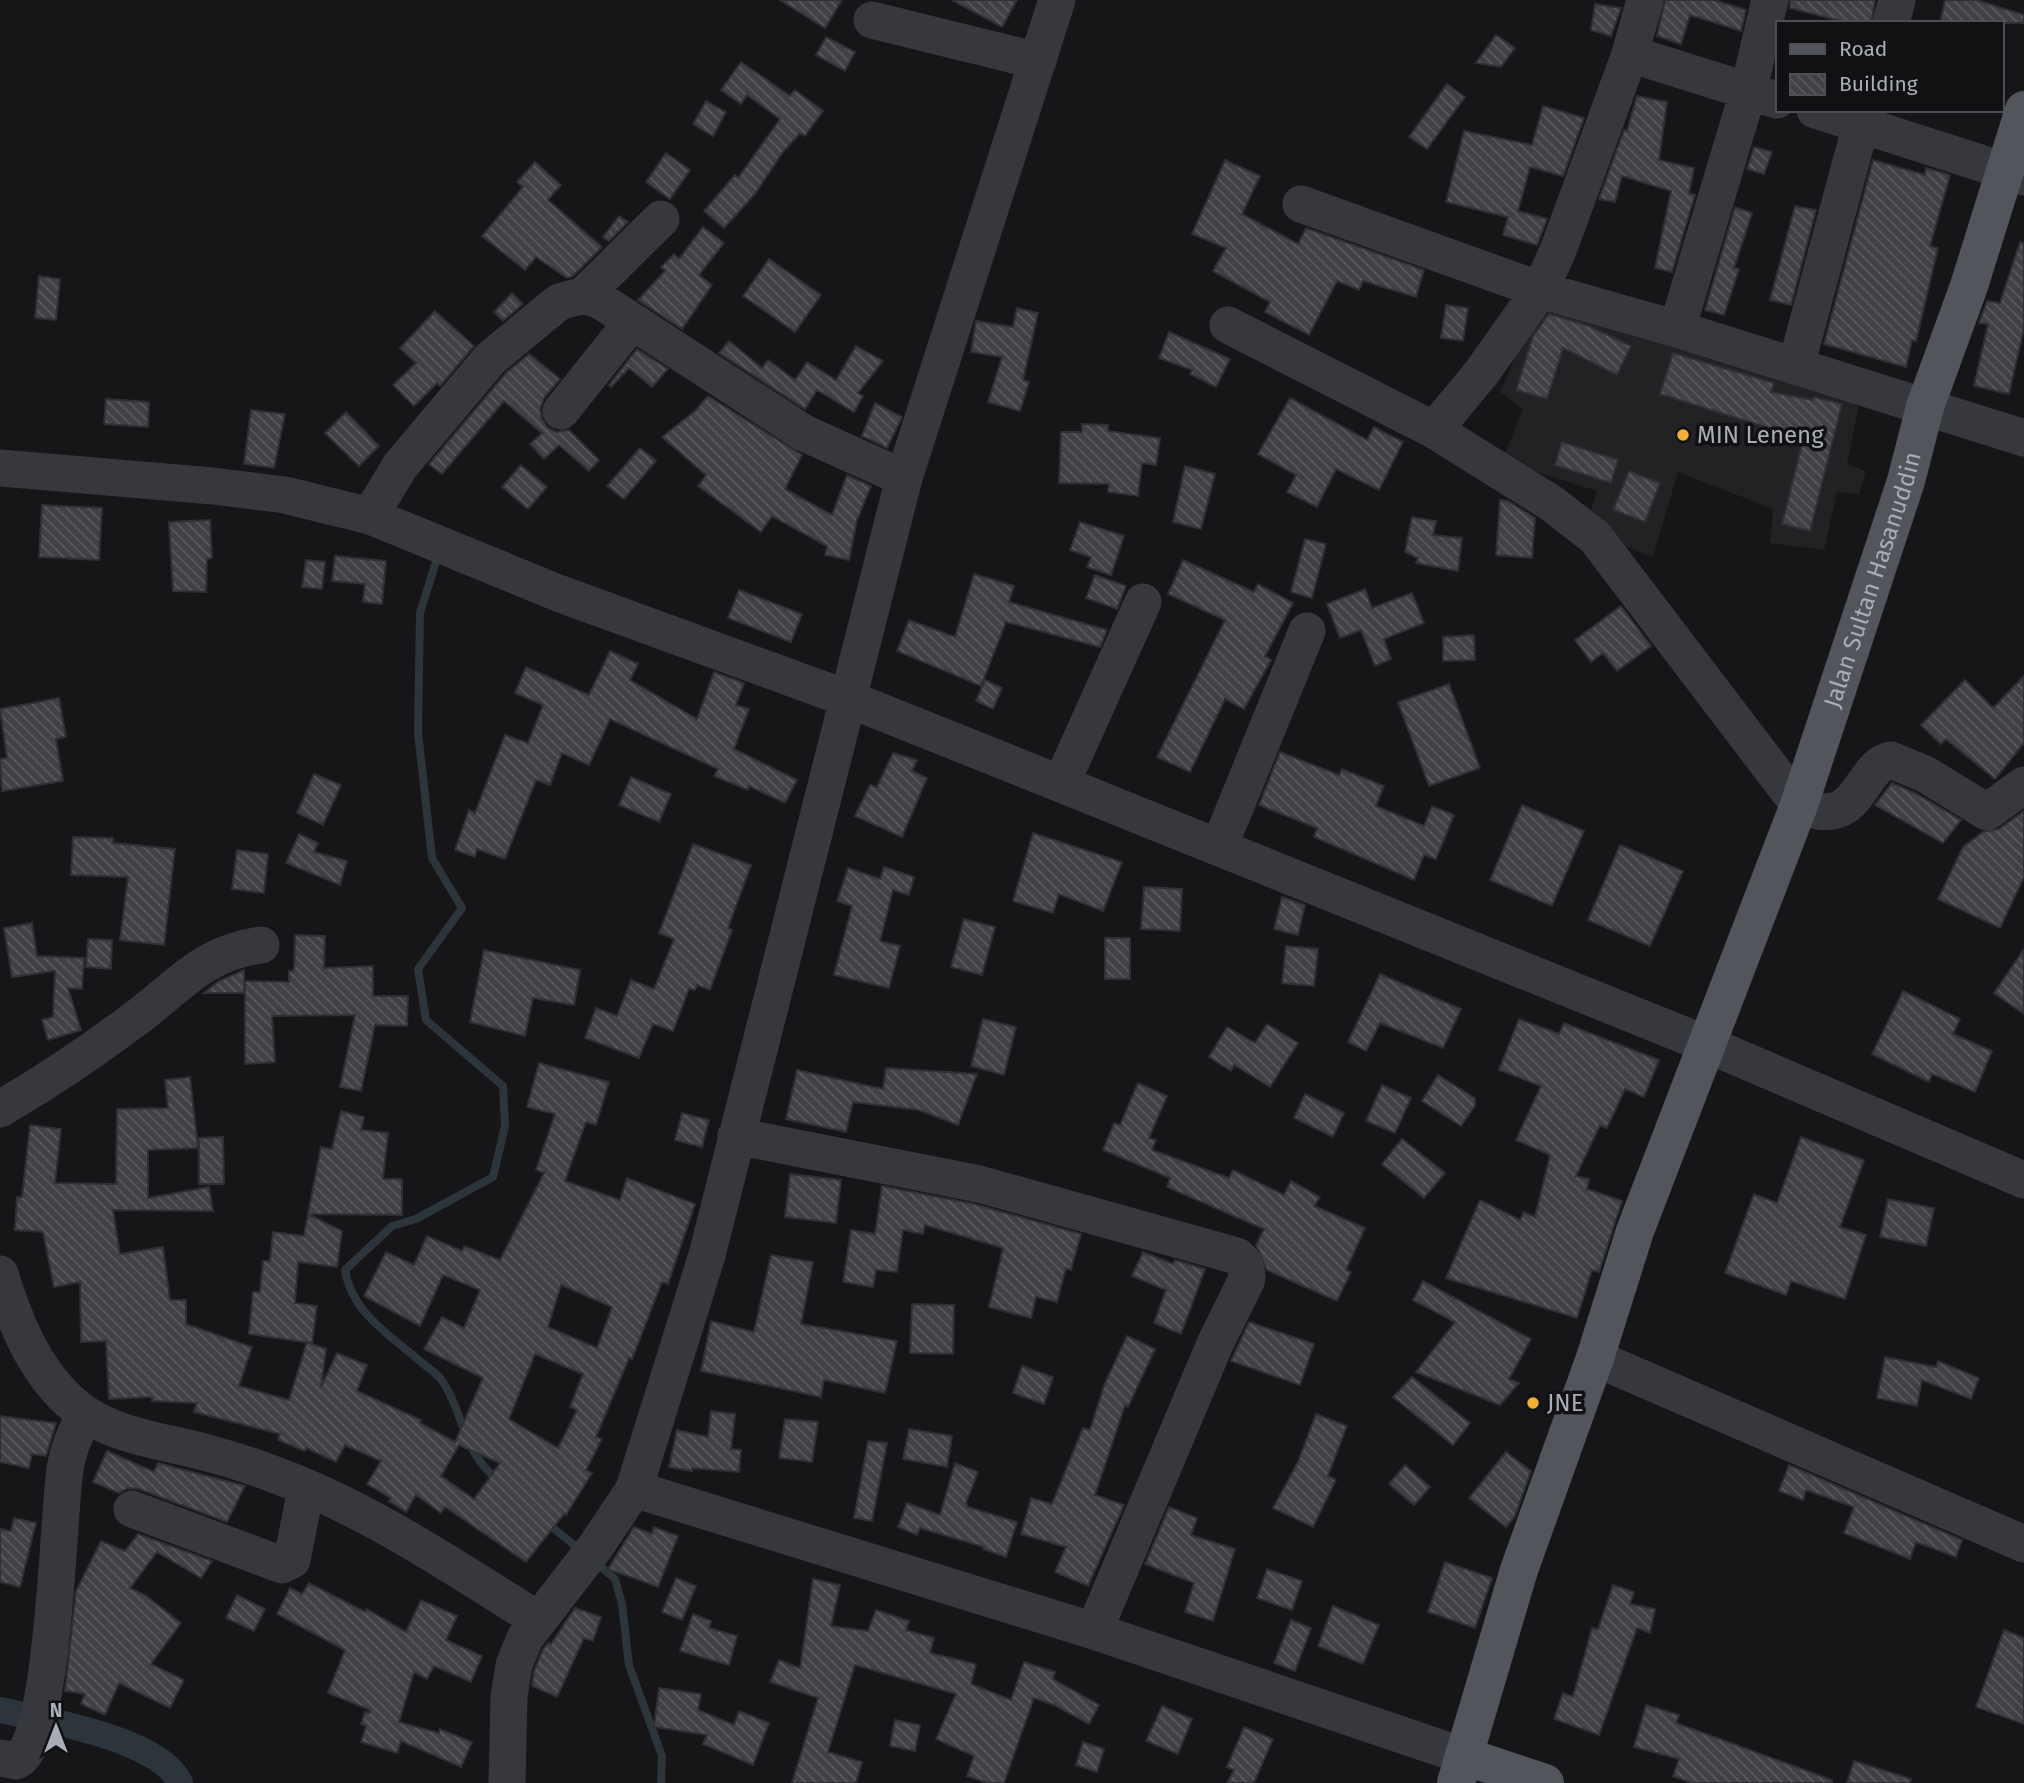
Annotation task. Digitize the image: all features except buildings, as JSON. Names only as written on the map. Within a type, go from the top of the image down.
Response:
[{"type":"main road","name":"Jalan Sultan Hasanuddin","points":[[1460,1769],[1519,1570],[1595,1358],[1635,1231],[1799,805],[1906,481],[1925,407],[2014,174],[2024,110]]},
{"type":"main road","points":[[1460,1769],[1545,1783]]},
{"type":"street","points":[[507,1783],[507,1723],[514,1665],[525,1638],[537,1619],[596,1546],[634,1489],[707,1255],[818,825],[846,698],[904,478],[1057,0]]},
{"type":"street","points":[[1434,430],[1482,372],[1540,290],[1559,248],[1630,54],[1645,0]]},
{"type":"street","points":[[1677,329],[1763,96],[1770,0]]},
{"type":"street","points":[[1892,21],[1897,0]]},
{"type":"street","points":[[872,20],[1038,61]]},
{"type":"street","points":[[1630,54],[1763,96]]},
{"type":"street","points":[[1829,112],[1863,117],[2014,174]]},
{"type":"street","points":[[1796,366],[1863,117]]},
{"type":"street","points":[[1301,204],[1540,290],[1677,329],[2024,438]]},
{"type":"street","points":[[370,516],[400,466],[491,358],[559,302],[584,295],[661,219]]},
{"type":"street","points":[[584,295],[600,301],[804,433],[904,478]]},
{"type":"street","points":[[561,411],[632,322]]},
{"type":"street","points":[[1228,325],[1434,430],[1551,503],[1595,537],[1799,805],[1820,811],[1849,803],[1878,767],[1891,760],[1925,774],[1987,812],[2024,785]]},
{"type":"street","points":[[0,468],[213,486],[285,495],[370,516],[558,593],[846,698],[1061,783],[1706,1044],[2024,1181]]},
{"type":"street","points":[[1061,783],[1143,602]]},
{"type":"street","points":[[1219,847],[1307,631]]},
{"type":"street","points":[[0,1109],[64,1070],[210,959],[240,948],[261,945]]},
{"type":"street","points":[[736,1136],[979,1184],[1237,1256],[1243,1261],[1247,1269],[1247,1279],[1210,1357],[1094,1631]]},
{"type":"street","points":[[0,1274],[15,1321],[36,1360],[85,1414],[138,1436],[208,1453],[275,1475],[306,1489],[419,1546],[537,1619]]},
{"type":"street","points":[[1595,1358],[2024,1544]]},
{"type":"street","points":[[14,1756],[42,1707],[65,1467],[72,1441],[85,1414]]},
{"type":"street","points":[[132,1509],[271,1562],[285,1564],[290,1562],[294,1553],[306,1489]]},
{"type":"street","points":[[634,1489],[1094,1631],[1460,1769]]},
{"type":"shaded area","name":"MIN Leneng","points":[[1544,292],[1861,394],[1847,464],[1866,471],[1859,494],[1837,492],[1824,550],[1770,543],[1773,509],[1678,472],[1653,557],[1602,537],[1590,513],[1597,491],[1502,461],[1523,409],[1500,392]]},
{"type":"waterway","points":[[438,555],[420,613],[418,732],[432,858],[462,908],[418,969],[426,1020],[503,1086],[505,1126],[493,1177],[416,1219],[392,1226],[345,1270],[355,1299],[364,1311],[441,1379],[478,1459],[499,1480]]},
{"type":"waterway","points":[[545,1521],[581,1551]]},
{"type":"waterway","points":[[594,1561],[615,1579],[622,1604],[629,1665],[662,1756],[661,1783]]},
{"type":"waterway","points":[[0,1710],[71,1726],[126,1743],[150,1754],[169,1768],[180,1783]]},
{"type":"place","name":"MIN Leneng","points":[[1683,435]]},
{"type":"place","name":"JNE","points":[[1533,1403]]}]
